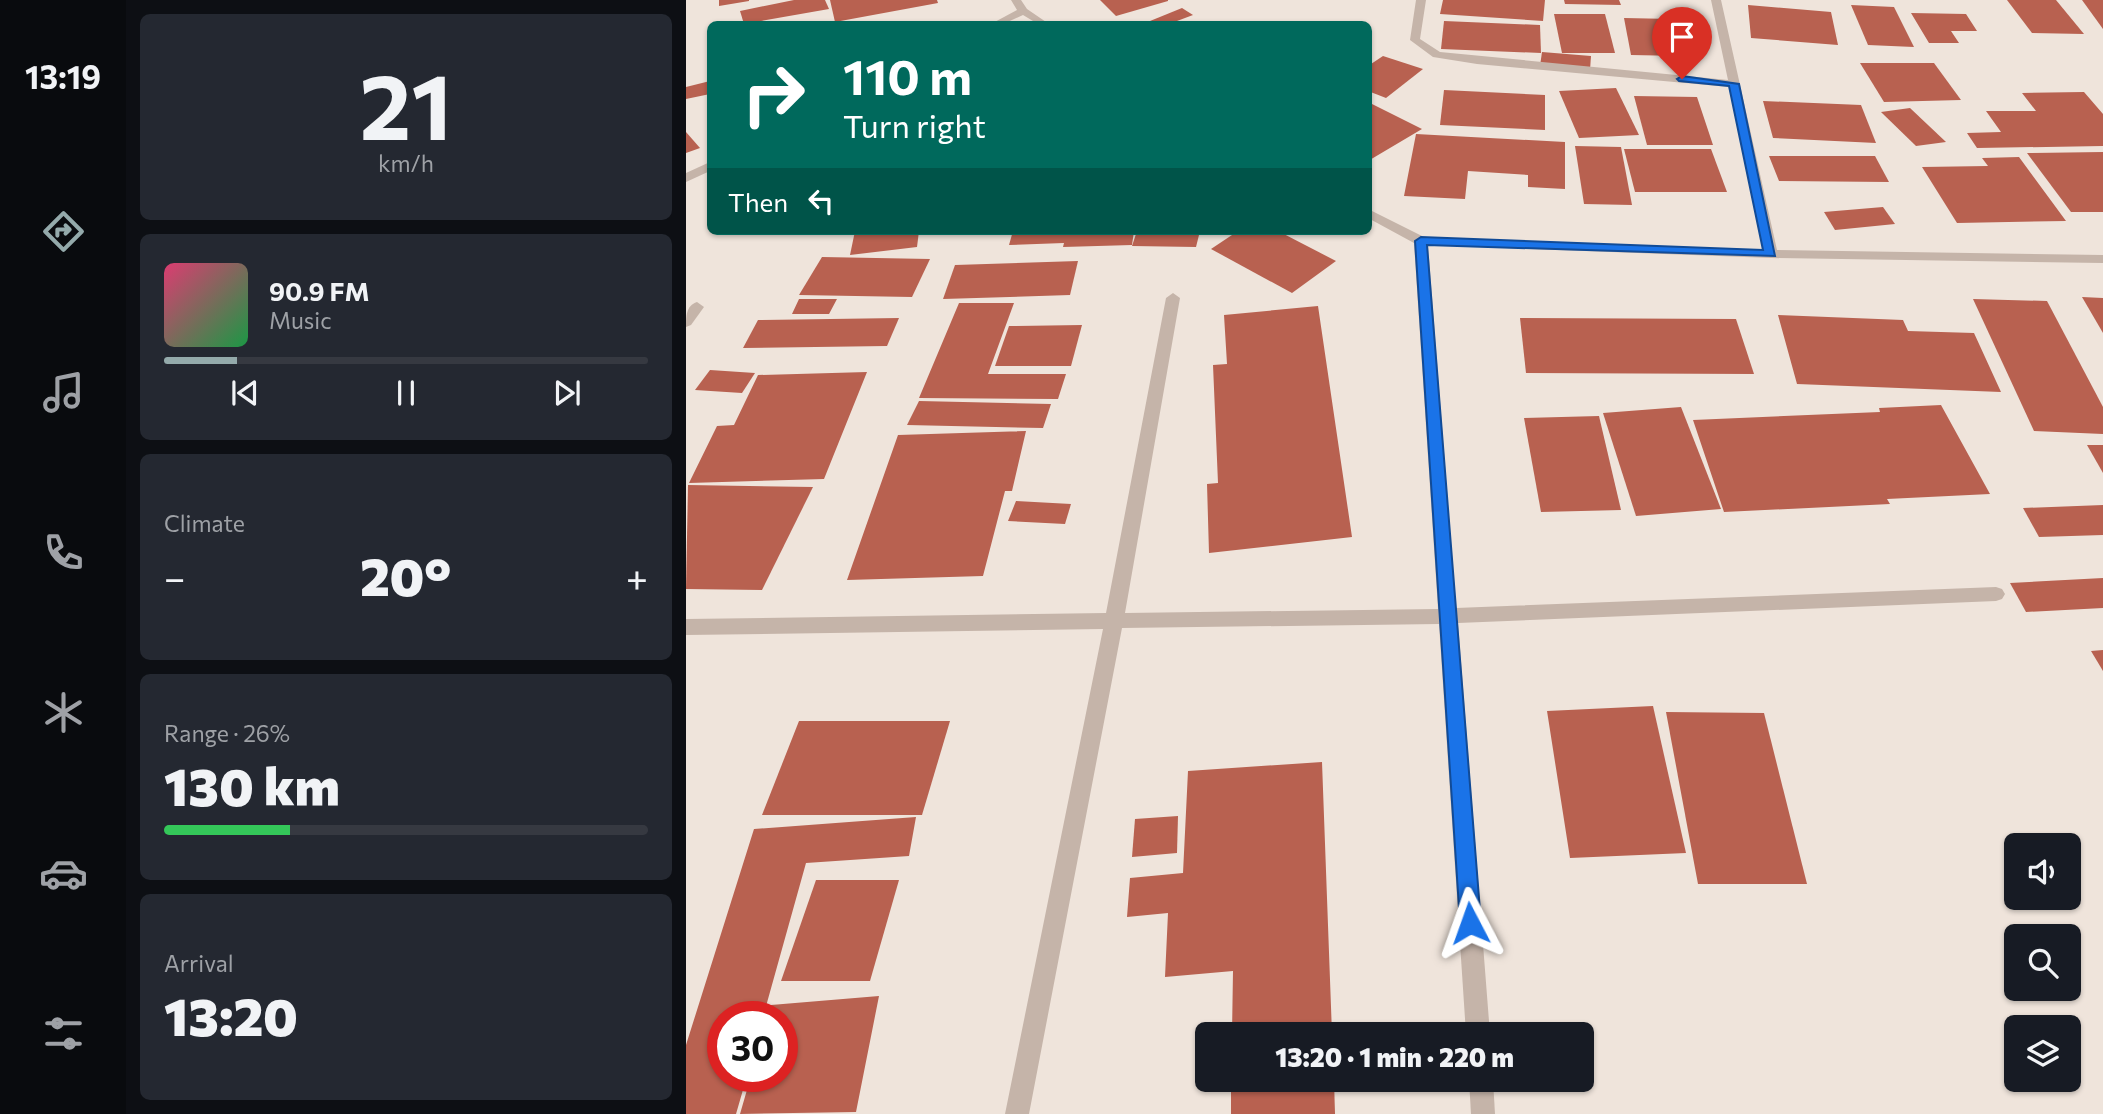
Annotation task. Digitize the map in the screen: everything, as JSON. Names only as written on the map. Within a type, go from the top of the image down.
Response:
[{"type":"street","points":[[1016,0],[1023,11],[1039,21]]},
{"type":"street","points":[[1421,0],[1415,40],[1437,55],[1734,84]]},
{"type":"street","points":[[1716,0],[1770,254]]},
{"type":"street","points":[[1002,21],[1023,11]]},
{"type":"street","points":[[686,178],[707,168]]},
{"type":"street","points":[[1372,215],[1421,241],[1770,254],[2103,259]]},
{"type":"street","points":[[1421,241],[1477,1022]]},
{"type":"street","points":[[1017,1114],[1114,621],[1173,298]]},
{"type":"street","points":[[686,322],[697,307]]},
{"type":"street","points":[[686,627],[1450,616],[1996,594]]},
{"type":"street","points":[[1482,1092],[1483,1114]]},
{"type":"building","points":[[719,0],[749,0],[749,1],[719,6]]},
{"type":"building","points":[[794,0],[825,0],[829,9],[761,21],[743,21],[740,11]]},
{"type":"building","points":[[830,0],[937,0],[938,3],[840,21],[835,21]]},
{"type":"building","points":[[1100,0],[1168,0],[1168,1],[1116,16]]},
{"type":"building","points":[[1443,0],[1545,0],[1543,21],[1440,14]]},
{"type":"building","points":[[1564,0],[1619,0],[1621,5],[1565,4]]},
{"type":"building","points":[[2007,0],[2056,0],[2084,34],[2032,33]]},
{"type":"building","points":[[2082,0],[2103,0],[2103,29]]},
{"type":"building","points":[[1748,5],[1831,12],[1838,45],[1751,38]]},
{"type":"building","points":[[1851,5],[1894,7],[1914,47],[1868,45]]},
{"type":"building","points":[[1182,8],[1193,15],[1177,21],[1150,21]]},
{"type":"building","points":[[1911,13],[1966,14],[1977,31],[1951,31],[1959,43],[1929,43]]},
{"type":"building","points":[[1554,14],[1605,14],[1615,53],[1562,53]]},
{"type":"building","points":[[1624,18],[1672,19],[1682,56],[1631,55]]},
{"type":"building","points":[[1444,21],[1540,25],[1541,53],[1441,49]]},
{"type":"building","points":[[1542,52],[1591,56],[1590,70],[1540,66]]},
{"type":"building","points":[[1383,56],[1423,69],[1386,98],[1372,93],[1372,63]]},
{"type":"building","points":[[1860,63],[1934,63],[1961,100],[1884,102]]},
{"type":"building","points":[[707,82],[707,95],[686,99],[686,87]]},
{"type":"building","points":[[1616,88],[1639,135],[1579,138],[1559,91]]},
{"type":"building","points":[[1444,90],[1545,95],[1545,130],[1440,125]]},
{"type":"building","points":[[2084,92],[2103,114],[2103,146],[1977,148],[1967,133],[2001,132],[1986,111],[2036,111],[2022,93]]},
{"type":"building","points":[[1634,96],[1697,97],[1713,145],[1647,145]]},
{"type":"building","points":[[1763,101],[1861,105],[1876,143],[1773,138]]},
{"type":"building","points":[[1372,104],[1422,129],[1372,159]]},
{"type":"building","points":[[1910,108],[1946,142],[1916,146],[1881,112]]},
{"type":"building","points":[[686,132],[700,148],[686,153]]},
{"type":"building","points":[[1416,134],[1565,142],[1565,189],[1528,187],[1528,175],[1468,171],[1465,199],[1404,196]]},
{"type":"building","points":[[1575,146],[1621,147],[1632,205],[1584,204]]},
{"type":"building","points":[[1624,149],[1711,149],[1727,192],[1635,192]]},
{"type":"building","points":[[2103,152],[2103,212],[2071,212],[2027,153]]},
{"type":"building","points":[[1769,156],[1875,156],[1889,182],[1779,181]]},
{"type":"building","points":[[2019,157],[2066,221],[1957,223],[1922,167],[1988,166],[1982,158]]},
{"type":"building","points":[[1883,207],[1895,224],[1835,230],[1824,212]]},
{"type":"building","points":[[854,235],[918,235],[917,247],[850,255]]},
{"type":"building","points":[[1012,235],[1133,235],[1132,245],[1009,245]]},
{"type":"building","points":[[1136,235],[1199,235],[1196,247],[1132,246]]},
{"type":"building","points":[[1232,235],[1286,235],[1336,261],[1292,293],[1211,249]]},
{"type":"building","points":[[822,257],[930,259],[912,297],[799,295]]},
{"type":"building","points":[[1078,261],[1070,295],[943,299],[955,265]]},
{"type":"building","points":[[2082,297],[2103,298],[2103,333]]},
{"type":"building","points":[[799,299],[837,299],[829,314],[792,314]]},
{"type":"building","points":[[1973,299],[2047,301],[2103,407],[2103,434],[2034,431]]},
{"type":"building","points":[[959,303],[1014,303],[988,374],[1066,374],[1058,399],[919,398]]},
{"type":"building","points":[[1318,306],[1352,537],[1209,553],[1207,484],[1218,483],[1213,365],[1227,364],[1224,315]]},
{"type":"building","points":[[1778,315],[1903,320],[1908,331],[1974,333],[2001,392],[1797,384]]},
{"type":"building","points":[[899,318],[887,346],[743,348],[758,320]]},
{"type":"building","points":[[1520,318],[1736,319],[1754,374],[1526,373]]},
{"type":"building","points":[[1082,325],[1071,366],[995,366],[1009,326]]},
{"type":"building","points":[[710,370],[755,373],[742,393],[695,390]]},
{"type":"building","points":[[867,372],[824,479],[689,483],[717,426],[734,425],[758,375]]},
{"type":"building","points":[[919,401],[1051,404],[1043,428],[907,425]]},
{"type":"building","points":[[1941,405],[1990,494],[1887,499],[1890,504],[1724,512],[1693,420],[1880,412],[1879,408]]},
{"type":"building","points":[[1681,407],[1721,509],[1636,516],[1603,413]]},
{"type":"building","points":[[1599,416],[1621,510],[1541,512],[1524,418]]},
{"type":"building","points":[[1026,431],[1012,491],[1005,491],[983,576],[847,580],[898,435]]},
{"type":"building","points":[[2087,445],[2103,445],[2103,473]]},
{"type":"building","points":[[688,485],[813,487],[762,590],[686,589]]},
{"type":"building","points":[[1016,501],[1071,504],[1065,524],[1008,521]]},
{"type":"building","points":[[2103,505],[2103,535],[2039,537],[2023,508]]},
{"type":"building","points":[[2103,578],[2103,608],[2026,612],[2010,583]]},
{"type":"building","points":[[2103,650],[2103,671],[2091,651]]},
{"type":"building","points":[[1653,706],[1686,853],[1570,858],[1547,711]]},
{"type":"building","points":[[1666,712],[1764,713],[1807,884],[1698,884]]},
{"type":"building","points":[[799,721],[950,721],[922,815],[762,815]]},
{"type":"building","points":[[1322,762],[1332,1022],[1232,1022],[1233,971],[1165,977],[1168,913],[1127,917],[1130,878],[1183,873],[1188,771]]},
{"type":"building","points":[[1178,816],[1177,853],[1132,857],[1135,819]]},
{"type":"building","points":[[916,817],[909,856],[806,863],[767,1001],[707,1001],[707,1092],[742,1092],[736,1114],[686,1114],[686,1045],[754,829]]},
{"type":"building","points":[[816,880],[899,880],[870,981],[781,981]]},
{"type":"building","points":[[879,996],[856,1112],[740,1114],[746,1092],[798,1092],[798,1003]]},
{"type":"building","points":[[1231,1092],[1334,1092],[1335,1114],[1231,1114]]},
{"type":"route","points":[[1470,923],[1421,241],[1770,254],[1734,84],[1682,79]]}]
